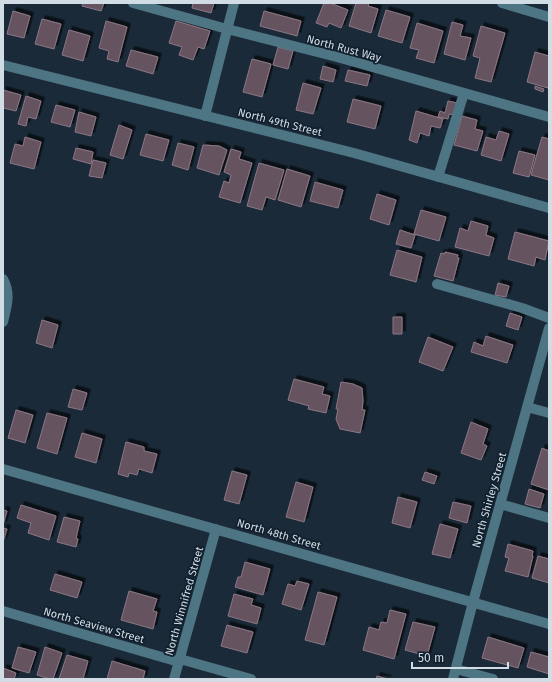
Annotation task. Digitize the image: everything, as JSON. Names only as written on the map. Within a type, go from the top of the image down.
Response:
[{"type":"street","name":"North Rust Way","points":[[133,3],[149,5],[227,29],[337,57],[549,117]]},
{"type":"street","points":[[205,116],[234,3]]},
{"type":"street","points":[[502,3],[549,17]]},
{"type":"street","name":"North 49th Street","points":[[3,65],[354,153],[549,208]]},
{"type":"street","points":[[438,177],[464,93]]},
{"type":"street","points":[[3,279],[7,287],[8,296],[7,310],[3,322]]},
{"type":"street","points":[[437,284],[522,308],[549,318]]},
{"type":"street","name":"North Shirley Street","points":[[453,679],[472,602],[549,328]]},
{"type":"street","points":[[527,407],[549,414]]},
{"type":"street","name":"North 48th Street","points":[[3,469],[549,624]]},
{"type":"street","points":[[500,504],[549,518]]},
{"type":"street","name":"North Winnifred Street","points":[[174,679],[216,529]]},
{"type":"street","name":"North Seaview Street","points":[[3,611],[180,661],[252,679]]},
{"type":"street","points":[[456,669],[493,679]]},
{"type":"building","points":[[83,3],[104,3],[101,11],[82,6]]},
{"type":"building","points":[[193,3],[214,3],[211,13],[192,8]]},
{"type":"building","points":[[324,3],[330,3],[348,10],[341,28],[329,23],[327,27],[316,23]]},
{"type":"building","points":[[356,3],[369,3],[368,6],[378,9],[371,33],[349,26]]},
{"type":"building","points":[[386,10],[410,17],[402,43],[378,36]]},
{"type":"building","points":[[13,11],[30,16],[24,38],[7,34]]},
{"type":"building","points":[[264,11],[301,21],[297,36],[260,26]]},
{"type":"building","points":[[42,19],[61,24],[54,49],[35,44]]},
{"type":"building","points":[[106,21],[127,27],[118,62],[107,59],[109,51],[99,48]]},
{"type":"building","points":[[176,21],[210,31],[204,49],[198,47],[193,60],[179,55],[182,47],[169,43]]},
{"type":"building","points":[[452,22],[463,25],[460,36],[471,38],[465,60],[444,54]]},
{"type":"building","points":[[417,23],[443,31],[434,63],[416,58],[419,50],[410,48]]},
{"type":"building","points":[[481,26],[505,33],[491,82],[475,78],[480,58],[473,56]]},
{"type":"building","points":[[69,30],[90,36],[83,61],[62,55]]},
{"type":"building","points":[[278,47],[293,51],[288,69],[273,65]]},
{"type":"building","points":[[131,50],[158,57],[153,74],[126,66]]},
{"type":"building","points":[[535,52],[549,56],[548,88],[527,82]]},
{"type":"building","points":[[252,59],[271,64],[262,97],[243,92]]},
{"type":"building","points":[[323,66],[336,70],[333,82],[320,79]]},
{"type":"building","points":[[348,70],[370,75],[367,86],[345,81]]},
{"type":"building","points":[[303,83],[321,88],[313,114],[296,110]]},
{"type":"building","points":[[535,86],[544,89],[543,92],[535,89]]},
{"type":"building","points":[[3,90],[21,95],[16,111],[3,108]]},
{"type":"building","points":[[26,96],[41,101],[36,119],[28,117],[26,126],[18,124]]},
{"type":"building","points":[[353,99],[381,106],[375,129],[347,122]]},
{"type":"building","points":[[448,101],[457,103],[454,115],[449,114],[448,119],[438,117],[440,111],[445,113]]},
{"type":"building","points":[[56,105],[75,110],[70,127],[51,122]]},
{"type":"building","points":[[416,111],[443,119],[440,128],[431,126],[429,136],[420,133],[417,143],[409,140]]},
{"type":"building","points":[[79,112],[96,117],[91,136],[75,132]]},
{"type":"building","points":[[462,116],[477,120],[475,129],[483,131],[477,151],[454,145]]},
{"type":"building","points":[[119,125],[132,130],[123,159],[110,155]]},
{"type":"building","points":[[499,131],[509,134],[501,161],[481,155],[486,137],[496,140]]},
{"type":"building","points":[[146,134],[169,140],[163,161],[140,155]]},
{"type":"building","points":[[25,137],[41,142],[34,169],[10,163],[15,144],[23,146]]},
{"type":"building","points":[[542,137],[549,139],[549,180],[531,175]]},
{"type":"building","points":[[178,143],[194,147],[188,170],[172,165]]},
{"type":"building","points":[[203,145],[219,146],[227,150],[219,175],[197,168]]},
{"type":"building","points":[[76,148],[93,152],[91,164],[73,159]]},
{"type":"building","points":[[231,149],[241,152],[239,159],[252,163],[240,203],[219,197],[224,181],[229,183],[231,175],[224,172]]},
{"type":"building","points":[[519,151],[535,155],[529,177],[513,173]]},
{"type":"building","points":[[93,160],[106,163],[102,178],[89,176]]},
{"type":"building","points":[[259,163],[284,170],[275,200],[266,197],[262,210],[247,206]]},
{"type":"building","points":[[287,169],[310,176],[301,207],[278,200]]},
{"type":"building","points":[[315,182],[343,190],[338,208],[310,201]]},
{"type":"building","points":[[377,194],[396,200],[389,225],[370,219]]},
{"type":"building","points":[[421,210],[446,217],[439,241],[414,234]]},
{"type":"building","points":[[471,221],[488,226],[486,235],[494,238],[489,256],[455,247],[460,228],[468,231]]},
{"type":"building","points":[[400,230],[415,235],[411,248],[396,244]]},
{"type":"building","points":[[515,232],[549,241],[545,260],[536,257],[534,266],[508,259]]},
{"type":"building","points":[[397,250],[422,257],[416,282],[390,275]]},
{"type":"building","points":[[445,252],[458,255],[457,257],[459,258],[453,281],[434,276],[441,253],[445,254]]},
{"type":"building","points":[[498,283],[509,286],[506,297],[495,295]]},
{"type":"building","points":[[510,313],[522,317],[518,330],[506,326]]},
{"type":"building","points":[[393,317],[402,317],[402,334],[393,334]]},
{"type":"building","points":[[42,320],[58,325],[52,348],[36,343]]},
{"type":"building","points":[[486,336],[513,345],[507,363],[471,352],[474,342],[483,346]]},
{"type":"building","points":[[428,337],[453,347],[443,371],[419,362]]},
{"type":"building","points":[[294,379],[324,387],[322,394],[330,396],[326,413],[308,409],[309,406],[288,400]]},
{"type":"building","points":[[341,382],[353,384],[362,388],[362,410],[365,410],[360,433],[340,429],[336,419],[338,409],[336,409]]},
{"type":"building","points":[[73,389],[87,393],[82,410],[68,407]]},
{"type":"building","points":[[16,410],[33,415],[25,443],[8,438]]},
{"type":"building","points":[[47,413],[67,418],[57,454],[37,448]]},
{"type":"building","points":[[471,422],[488,429],[483,444],[487,446],[481,460],[461,453]]},
{"type":"building","points":[[82,433],[102,439],[96,463],[75,457]]},
{"type":"building","points":[[126,442],[144,447],[144,451],[157,454],[152,473],[139,469],[137,475],[129,473],[128,477],[118,474]]},
{"type":"building","points":[[542,448],[549,451],[549,490],[531,484]]},
{"type":"building","points":[[232,471],[247,475],[239,504],[224,500]]},
{"type":"building","points":[[425,472],[437,476],[434,484],[422,480]]},
{"type":"building","points":[[296,482],[313,487],[304,522],[286,517]]},
{"type":"building","points":[[529,489],[544,494],[540,508],[525,504]]},
{"type":"building","points":[[398,497],[417,502],[410,528],[392,523]]},
{"type":"building","points":[[453,502],[471,506],[467,523],[449,518]]},
{"type":"building","points":[[21,505],[56,516],[49,540],[28,533],[31,523],[17,518]]},
{"type":"building","points":[[3,510],[7,511],[3,525]]},
{"type":"building","points":[[64,517],[80,521],[76,538],[78,539],[76,547],[57,542]]},
{"type":"building","points":[[440,524],[458,529],[450,558],[432,554]]},
{"type":"building","points":[[3,528],[7,529],[3,542]]},
{"type":"building","points":[[508,544],[533,551],[528,577],[505,571],[509,558],[505,557]]},
{"type":"building","points":[[538,556],[549,559],[549,583],[532,578]]},
{"type":"building","points":[[245,562],[270,569],[263,595],[235,587],[238,577],[241,577]]},
{"type":"building","points":[[55,574],[82,582],[77,598],[50,590]]},
{"type":"building","points":[[297,581],[309,584],[301,610],[282,604],[288,584],[295,586]]},
{"type":"building","points":[[129,591],[157,599],[153,611],[157,612],[153,629],[121,620]]},
{"type":"building","points":[[318,592],[337,597],[324,645],[305,640]]},
{"type":"building","points":[[234,594],[253,599],[251,605],[261,608],[257,624],[228,616]]},
{"type":"building","points":[[390,610],[406,614],[394,659],[363,650],[369,627],[379,630],[381,622],[387,623]]},
{"type":"building","points":[[413,622],[435,627],[427,656],[405,650]]},
{"type":"building","points":[[227,625],[253,632],[247,653],[221,646]]},
{"type":"building","points":[[488,637],[524,648],[518,668],[482,658]]},
{"type":"building","points":[[18,647],[36,652],[29,673],[12,668]]},
{"type":"building","points":[[45,647],[62,653],[53,679],[37,675]]},
{"type":"building","points":[[531,652],[549,657],[549,674],[527,667]]},
{"type":"building","points":[[67,655],[88,661],[83,679],[59,679]]},
{"type":"building","points":[[112,661],[145,671],[143,679],[107,679]]},
{"type":"building","points":[[3,668],[16,673],[14,679],[3,679]]},
{"type":"building","points":[[377,676],[388,679],[376,679]]}]
